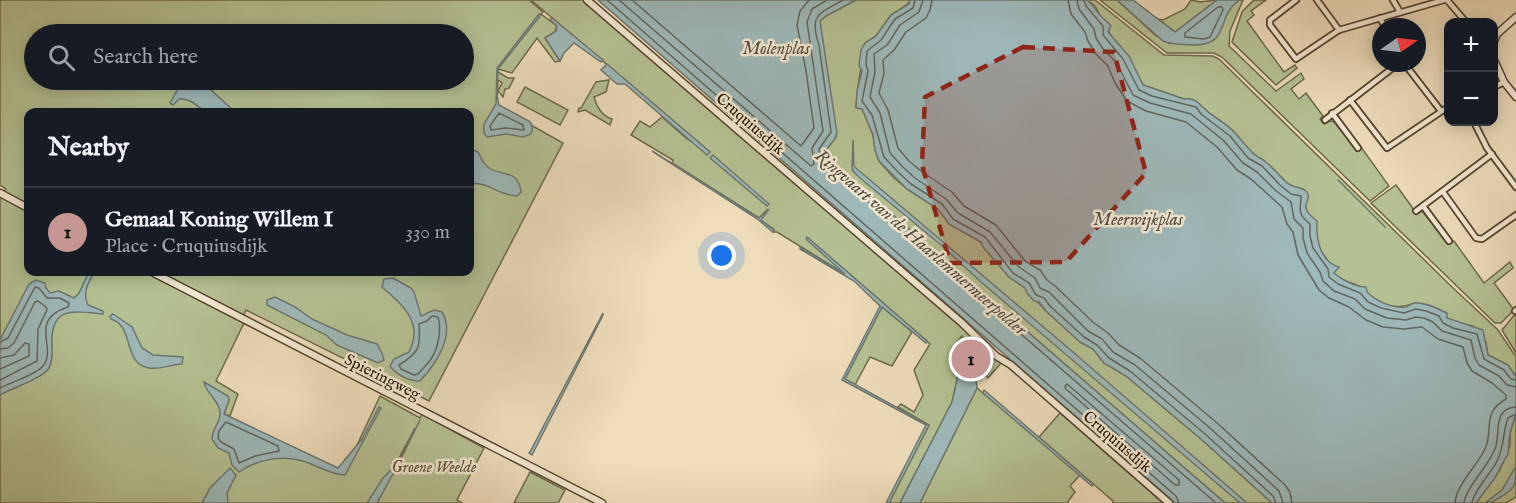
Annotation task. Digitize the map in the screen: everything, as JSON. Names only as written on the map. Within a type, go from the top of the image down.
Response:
[{"type":"street","name":"Cruquiusdijk","points":[[587,0],[963,323],[996,356],[1011,365],[1169,503]]},
{"type":"street","points":[[1296,0],[1270,20],[1270,25],[1296,59],[1339,30],[1372,20]]},
{"type":"street","points":[[1317,0],[1339,30]]},
{"type":"street","points":[[1393,0],[1400,12]]},
{"type":"street","points":[[1380,18],[1446,0],[1462,18]]},
{"type":"street","points":[[1498,33],[1516,17]]},
{"type":"street","points":[[1498,69],[1504,82],[1516,97]]},
{"type":"street","points":[[1324,120],[1387,72]]},
{"type":"street","points":[[1411,72],[1441,111]]},
{"type":"street","points":[[1498,85],[1504,82]]},
{"type":"street","points":[[1350,100],[1387,147],[1392,146],[1444,110]]},
{"type":"street","points":[[1332,114],[1358,148]]},
{"type":"street","points":[[1476,126],[1492,154],[1516,187]]},
{"type":"street","points":[[1416,211],[1492,154]]},
{"type":"street","points":[[1443,192],[1476,238],[1482,239],[1516,215]]},
{"type":"street","points":[[0,193],[24,206]]},
{"type":"street","points":[[1423,206],[1449,241]]},
{"type":"street","name":"Spieringweg","points":[[160,276],[602,503]]},
{"type":"highlighted area","points":[[1023,47],[1114,52],[1146,173],[1066,262],[950,263],[922,165],[925,97]]},
{"type":"green space","points":[[0,0],[529,0],[543,12],[541,14],[557,26],[555,32],[545,38],[560,61],[555,62],[537,38],[512,73],[498,69],[498,72],[508,78],[514,78],[509,88],[505,89],[503,97],[498,91],[502,83],[498,80],[497,106],[563,143],[429,401],[246,310],[241,321],[244,323],[216,381],[238,394],[230,416],[224,414],[229,400],[223,401],[223,417],[344,473],[380,396],[420,418],[422,414],[484,448],[457,500],[462,503],[377,503],[415,428],[375,503],[0,503],[0,197],[6,189],[0,185]]},
{"type":"green space","points":[[531,0],[584,0],[1002,362],[988,378],[973,364],[978,358],[965,347],[962,336],[951,349],[958,368],[966,372],[959,372],[952,402],[900,503],[889,503],[929,425],[898,407],[901,404],[914,412],[923,395],[914,370],[930,344],[808,238],[846,273],[777,232],[773,232],[774,229],[760,220],[768,209],[759,218],[672,163],[673,160],[631,135],[640,121],[650,127],[662,117],[687,139],[710,152]]},
{"type":"green space","points":[[856,0],[910,0],[891,15],[876,36],[865,43],[856,107],[862,108],[873,135],[879,161],[907,189],[938,209],[949,224],[981,242],[1009,277],[1025,288],[1080,342],[1093,349],[1104,363],[1126,376],[1272,503],[1225,503],[826,157],[825,151],[836,137],[820,21]]},
{"type":"green space","points":[[1087,0],[1095,0],[1164,55],[1213,56],[1219,59],[1498,330],[1516,357],[1516,377],[1508,365],[1488,355],[1486,342],[1473,326],[1456,323],[1415,303],[1394,306],[1384,303],[1359,286],[1333,273],[1312,231],[1303,189],[1293,187],[1286,182],[1251,152],[1230,128],[1194,100],[1184,99],[1143,85],[1128,56],[1114,41],[1095,6]]},
{"type":"green space","points":[[1100,0],[1117,0],[1155,35],[1170,44],[1230,8],[1239,0],[1243,0],[1230,31],[1229,46],[1276,91],[1301,73],[1304,79],[1291,89],[1299,99],[1306,93],[1323,116],[1320,119],[1324,124],[1334,122],[1357,150],[1361,147],[1389,186],[1370,201],[1222,57],[1214,53],[1167,53]]},
{"type":"green space","points":[[1191,0],[1200,2],[1217,0],[1175,32],[1158,19],[1163,20],[1185,9]]},
{"type":"green space","points":[[1254,0],[1266,0],[1251,11],[1254,15],[1247,21],[1284,72],[1295,65],[1297,68],[1276,85],[1232,42],[1242,12]]},
{"type":"green space","points":[[609,80],[606,92],[594,97],[600,110],[612,119],[610,125],[585,110],[578,112],[596,82]]},
{"type":"green space","points":[[525,87],[568,110],[560,125],[517,102]]},
{"type":"green space","points":[[1396,185],[1417,214],[1422,211],[1449,244],[1454,241],[1484,283],[1510,262],[1513,268],[1494,283],[1514,310],[1501,323],[1495,323],[1371,203]]},
{"type":"green space","points":[[882,307],[912,332],[892,366],[870,357],[855,385],[845,379]]},
{"type":"green space","points":[[1516,313],[1516,353],[1502,330]]},
{"type":"green space","points":[[977,388],[1080,475],[1070,486],[1075,492],[1067,503],[920,503]]},
{"type":"green space","points":[[1060,413],[1163,503],[1113,503],[1039,437]]},
{"type":"green space","points":[[1516,413],[1516,497],[1506,503],[1476,503],[1500,470],[1510,445],[1510,433]]},
{"type":"green space","name":"Groene Weelde","points":[[530,472],[565,490],[558,503],[514,503]]},
{"type":"water","points":[[598,0],[856,0],[820,21],[837,133],[825,151],[826,157],[1225,503],[1175,503]]},
{"type":"water","name":"Meerwijkplas","points":[[910,0],[1087,0],[1111,26],[1108,32],[1129,56],[1143,85],[1197,102],[1230,128],[1253,153],[1266,162],[1286,182],[1306,191],[1308,198],[1306,207],[1317,221],[1320,249],[1327,260],[1339,267],[1334,273],[1349,283],[1366,287],[1367,292],[1385,304],[1396,307],[1406,307],[1413,303],[1428,305],[1447,313],[1447,318],[1483,330],[1488,355],[1508,365],[1516,377],[1516,413],[1510,433],[1508,454],[1494,479],[1476,503],[1272,503],[1201,439],[1126,376],[1104,363],[1093,349],[1080,342],[1039,302],[1034,301],[1025,288],[1009,277],[981,242],[949,224],[938,209],[907,189],[879,161],[873,135],[862,109],[856,108],[862,71],[859,65],[861,50],[865,43],[876,36],[891,15],[909,4]]},
{"type":"water","points":[[1117,0],[1133,0],[1175,32],[1217,0],[1239,0],[1227,15],[1218,36],[1204,44],[1192,45],[1163,41]]},
{"type":"water","points":[[539,14],[541,15],[498,69],[499,105],[529,121],[532,132],[523,137],[506,134],[487,137],[484,133],[484,124],[496,104],[497,68]]},
{"type":"water","points":[[552,18],[603,60],[601,62],[574,43],[560,61],[545,38],[556,31],[557,26],[550,20]]},
{"type":"water","points":[[607,64],[710,152],[707,155],[625,84],[617,84],[601,70]]},
{"type":"water","points":[[177,90],[211,90],[231,108],[200,108],[183,99],[179,99],[173,105],[170,103]]},
{"type":"water","points":[[853,140],[854,166],[857,169],[1247,503],[1240,503],[860,178],[852,167]]},
{"type":"water","points":[[474,150],[478,152],[489,168],[517,179],[521,192],[517,196],[505,194],[474,184]]},
{"type":"water","points":[[652,151],[759,218],[769,209],[761,220],[774,230],[773,232],[756,218]]},
{"type":"water","points":[[713,155],[769,204],[767,206],[710,158]]},
{"type":"water","points":[[807,237],[927,341],[926,343],[882,307],[845,379],[929,425],[889,503],[886,503],[926,425],[842,380],[880,306],[854,281],[800,249],[800,247],[845,274],[806,239]]},
{"type":"water","points":[[87,276],[92,276],[87,288],[86,301],[88,305],[103,311],[103,314],[73,312],[59,317],[52,332],[52,357],[49,368],[34,380],[0,395],[0,340],[29,284],[36,280],[45,283],[50,293],[59,291],[74,298]]},
{"type":"water","points":[[393,278],[414,292],[421,316],[434,310],[442,312],[446,321],[447,330],[442,349],[432,367],[420,381],[403,377],[390,366],[394,359],[409,352],[414,332],[409,315],[382,287],[384,279]]},
{"type":"water","points":[[275,297],[312,319],[347,335],[377,344],[384,360],[378,363],[337,345],[326,335],[267,305],[267,300]]},
{"type":"water","points":[[603,313],[603,315],[532,455],[529,453]]},
{"type":"water","points":[[113,314],[132,327],[142,348],[153,355],[183,357],[182,364],[162,368],[149,368],[141,365],[131,353],[123,329],[111,319],[110,316]]},
{"type":"water","points":[[959,371],[966,372],[976,381],[977,388],[920,503],[900,503],[952,402]]},
{"type":"water","points":[[204,382],[228,396],[229,400],[224,414],[338,468],[362,439],[379,407],[381,408],[345,475],[335,474],[306,462],[288,458],[262,461],[239,472],[232,465],[229,453],[218,448],[212,439],[220,412]]},
{"type":"water","points":[[984,390],[1093,484],[1092,486],[983,393]]},
{"type":"water","points":[[400,461],[377,503],[367,503],[383,478]]},
{"type":"water","points":[[1516,466],[1512,489],[1505,495],[1485,503],[1502,490]]},
{"type":"water","points":[[230,468],[236,475],[227,493],[228,503],[202,503],[210,488]]},
{"type":"waterway","points":[[1338,180],[1385,227]]},
{"type":"waterway","points":[[400,461],[420,420]]},
{"type":"place","name":"Gemaal Koning Willem I","points":[[971,359]]},
{"type":"water label","name":"Molenplas","points":[[776,48]]},
{"type":"water label","name":"Ringvaart van de Haarlemmermeerpolder","points":[[921,242]]}]
